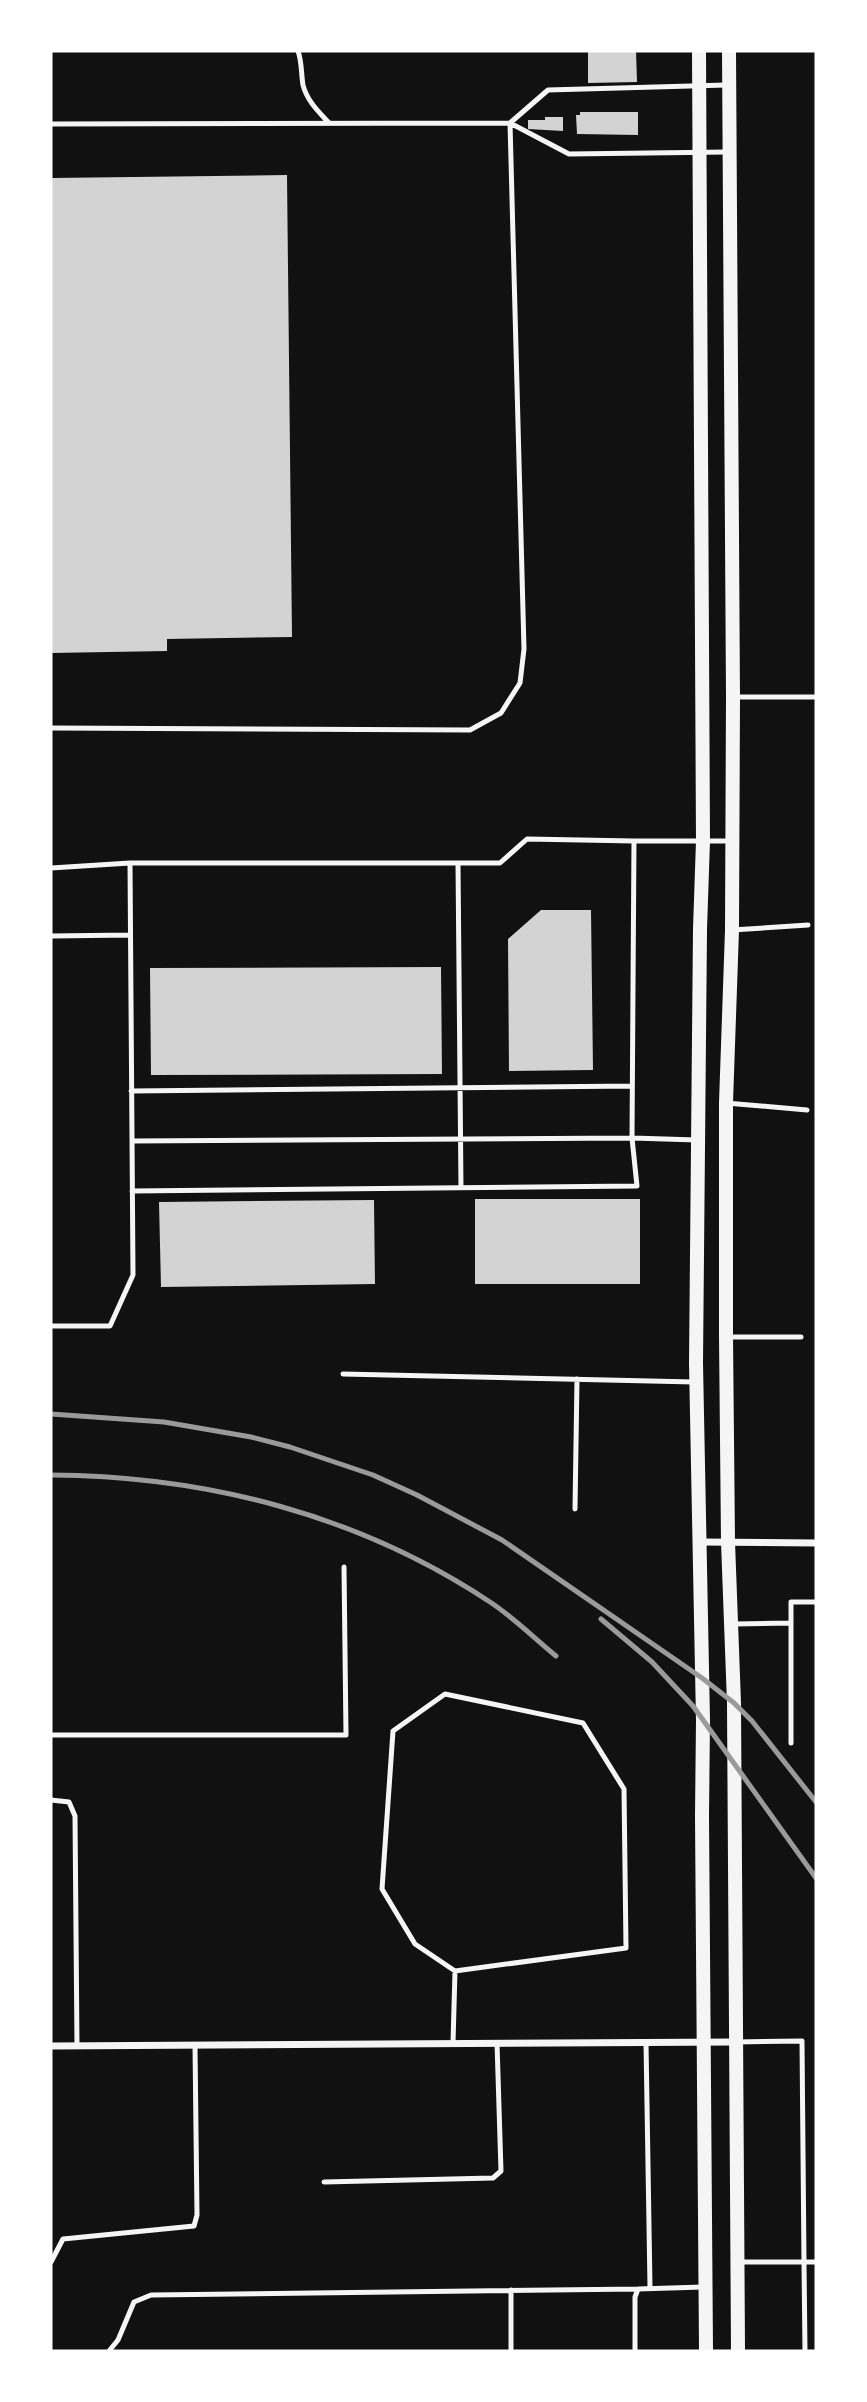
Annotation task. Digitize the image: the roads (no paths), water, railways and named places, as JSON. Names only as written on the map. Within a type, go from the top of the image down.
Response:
[{"type":"main road","points":[[699,51],[703,841],[697,1140],[697,1382],[703,1720],[706,2351]]},
{"type":"main road","points":[[729,51],[733,697],[732,930],[726,1103],[726,1336],[728,1542],[736,1834],[738,2351]]},
{"type":"street","points":[[699,1542],[816,1544]]},
{"type":"street","points":[[51,2046],[735,2042]]},
{"type":"lane","points":[[298,51],[302,60],[304,87],[312,105],[329,123]]},
{"type":"lane","points":[[510,122],[548,90],[729,85]]},
{"type":"lane","points":[[51,728],[470,730],[501,713],[520,683],[524,649],[510,122]]},
{"type":"lane","points":[[51,124],[510,122],[569,154],[730,152]]},
{"type":"lane","points":[[733,697],[816,697]]},
{"type":"lane","points":[[51,868],[130,863],[500,863],[527,839],[731,841]]},
{"type":"lane","points":[[132,1191],[637,1186],[632,1138],[634,841]]},
{"type":"lane","points":[[51,1326],[110,1326],[132,1275],[130,863]]},
{"type":"lane","points":[[458,863],[461,1188]]},
{"type":"lane","points":[[732,930],[808,925]]},
{"type":"lane","points":[[51,936],[130,935]]},
{"type":"lane","points":[[131,1091],[632,1086]]},
{"type":"lane","points":[[726,1103],[807,1110]]},
{"type":"lane","points":[[132,1141],[632,1138],[697,1140]]},
{"type":"lane","points":[[726,1336],[801,1337]]},
{"type":"lane","points":[[343,1374],[697,1382]]},
{"type":"lane","points":[[575,1509],[577,1379]]},
{"type":"lane","points":[[51,1735],[346,1735],[344,1567]]},
{"type":"lane","points":[[791,1744],[791,1602],[816,1602]]},
{"type":"lane","points":[[731,1624],[791,1623]]},
{"type":"lane","points":[[444,1694],[583,1723],[624,1789],[626,1948],[455,1971],[415,1944],[382,1889],[393,1731],[444,1694]]},
{"type":"lane","points":[[51,1800],[69,1802],[75,1816],[77,2046]]},
{"type":"lane","points":[[453,2043],[455,1971]]},
{"type":"lane","points":[[735,2042],[802,2040],[805,2351]]},
{"type":"lane","points":[[324,2182],[492,2178],[501,2171],[497,2043]]},
{"type":"lane","points":[[646,2043],[650,2287]]},
{"type":"lane","points":[[51,2262],[63,2239],[194,2226],[197,2215],[195,2046]]},
{"type":"lane","points":[[737,2262],[816,2262]]},
{"type":"lane","points":[[109,2351],[118,2340],[134,2302],[151,2295],[706,2287]]},
{"type":"lane","points":[[635,2351],[635,2297],[638,2289]]},
{"type":"lane","points":[[511,2290],[511,2351]]},
{"type":"railway","points":[[51,1414],[164,1422],[251,1437],[373,1475],[417,1495],[502,1540],[702,1678],[752,1721],[816,1802]]},
{"type":"railway","points":[[51,1475],[167,1483],[280,1506],[335,1524],[440,1572],[499,1608],[556,1656]]},
{"type":"railway","points":[[601,1619],[652,1662],[693,1706],[816,1878]]}]
